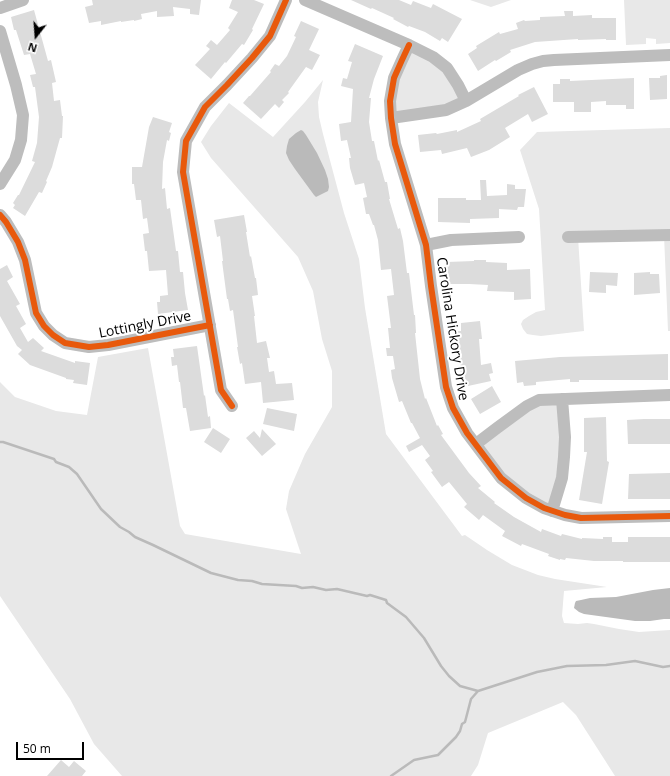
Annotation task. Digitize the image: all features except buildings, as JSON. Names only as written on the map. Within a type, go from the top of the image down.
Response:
[{"type":"street","points":[[0,8],[23,0]]},
{"type":"street","points":[[232,406],[221,390],[183,172],[186,141],[205,107],[228,85],[270,36],[286,0]]},
{"type":"street","points":[[305,0],[433,57],[446,68],[458,85],[466,101]]},
{"type":"street","points":[[0,31],[23,115],[20,140],[15,160],[0,184]]},
{"type":"street","name":"Carolina Hickory Drive","points":[[409,45],[394,78],[390,101],[391,118],[395,144],[426,245],[446,387],[453,408],[467,433],[501,478],[526,498],[544,508],[565,515],[581,518],[670,516]]},
{"type":"street","points":[[391,118],[446,110],[466,101],[518,70],[543,61],[670,55]]},
{"type":"street","name":"Lottingly Drive","points":[[0,215],[18,242],[25,260],[36,313],[44,326],[65,343],[89,347],[108,345],[210,325]]},
{"type":"street","points":[[568,237],[670,235]]},
{"type":"street","points":[[426,245],[451,240],[519,237]]},
{"type":"street","points":[[476,444],[531,404],[540,400],[670,395]]},
{"type":"street","points":[[552,511],[562,478],[564,457],[562,399]]},
{"type":"shaded area","points":[[470,0],[511,0],[491,7]]},
{"type":"shaded area","points":[[624,0],[670,0],[670,43],[656,44],[656,39],[646,38],[646,44],[626,45]]},
{"type":"shaded area","points":[[409,45],[433,57],[466,101],[391,118],[390,109]]},
{"type":"shaded area","points":[[323,80],[318,102],[319,117],[344,213],[359,259],[365,308],[386,434],[462,536],[465,535],[512,565],[538,575],[607,587],[564,591],[562,616],[564,623],[587,623],[639,632],[670,630],[670,776],[615,776],[576,715],[563,702],[488,733],[478,765],[471,776],[122,776],[94,744],[70,699],[0,596],[0,382],[15,397],[56,411],[87,415],[98,357],[148,348],[180,526],[185,534],[301,554],[286,509],[289,491],[305,454],[332,407],[332,371],[322,339],[313,291],[298,257],[211,158],[201,142],[211,126],[229,103],[273,137]]},
{"type":"shaded area","points":[[670,128],[670,331],[668,331],[664,235],[578,237],[584,331],[541,336],[527,334],[521,324],[523,320],[536,312],[545,310],[539,209],[520,150],[537,132]]},
{"type":"shaded area","points":[[301,130],[306,135],[317,153],[328,179],[328,191],[316,197],[295,169],[286,153],[289,139]]},
{"type":"shaded area","points":[[562,399],[565,437],[552,511],[526,498],[476,444],[527,406]]},
{"type":"shaded area","points":[[670,588],[670,619],[635,621],[584,614],[574,608],[576,601],[590,598],[616,597]]},
{"type":"waterway","points":[[0,442],[54,459],[56,462],[69,467],[77,474],[101,509],[120,527],[135,537],[211,573],[262,584],[296,586],[302,588],[313,587],[326,590],[337,589],[367,596],[370,595],[386,600],[387,603],[406,617],[424,638],[441,666],[460,686],[478,691],[537,672],[567,666],[606,665],[635,661],[663,667],[670,666]]},
{"type":"waterway","points":[[391,776],[414,760],[438,755],[460,731],[462,724],[465,722],[471,699],[478,691]]},
{"type":"cycle path","points":[[232,406],[221,390],[183,172],[186,141],[205,107],[252,58],[270,36],[286,0]]},
{"type":"cycle path","points":[[409,45],[394,78],[390,101],[391,118],[395,144],[426,245],[446,387],[453,408],[467,433],[501,478],[526,498],[544,508],[565,515],[581,518],[670,516]]},
{"type":"cycle path","points":[[0,215],[18,242],[25,260],[36,313],[44,326],[53,335],[65,343],[89,347],[108,345],[210,325]]}]
